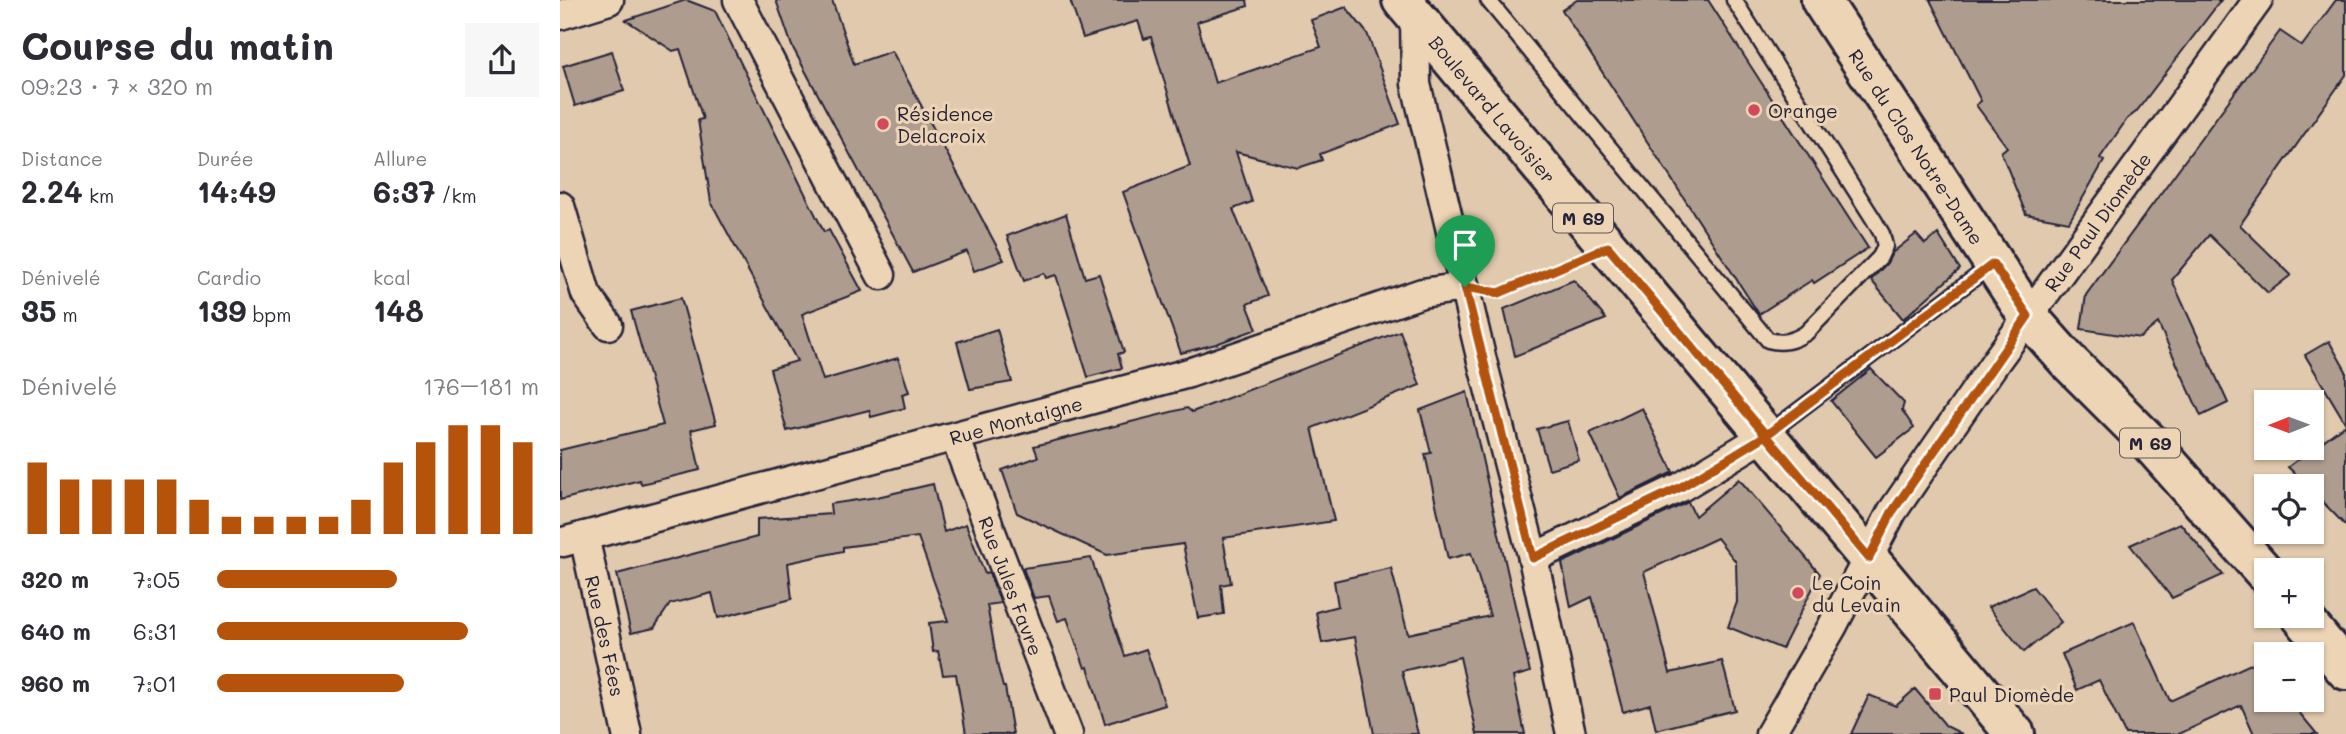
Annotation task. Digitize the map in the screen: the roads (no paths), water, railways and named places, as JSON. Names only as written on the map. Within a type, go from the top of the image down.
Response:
[{"type":"main road","name":"Rue du Clos Notre-Dame","points":[[1821,0],[2028,316],[2067,360],[2150,443],[2254,560]]},
{"type":"main road","name":"Boulevard Lavoisier","points":[[1408,8],[2015,734]]},
{"type":"main road","points":[[2311,628],[2346,670]]},
{"type":"street","points":[[560,15],[608,0]]},
{"type":"street","points":[[738,0],[881,275]]},
{"type":"street","name":"Rue Paul Diomède","points":[[1770,734],[1832,627],[1892,512],[2028,316],[2258,0]]},
{"type":"street","points":[[1408,8],[1416,84],[1533,558],[1571,734]]},
{"type":"street","points":[[560,206],[586,294],[608,325]]},
{"type":"street","name":"Rue Montaigne","points":[[573,539],[1189,373],[1422,293],[1465,287]]},
{"type":"street","points":[[1533,558],[1681,487],[1765,436]]},
{"type":"street","name":"Rue Jules Favre","points":[[955,437],[1068,734]]},
{"type":"street","name":"Rue des Fées","points":[[573,539],[627,734]]},
{"type":"lane","points":[[1488,0],[1768,340],[1779,343],[1793,341],[1806,333],[1880,257],[1885,246],[1874,220],[1734,0]]},
{"type":"lane","points":[[1765,436],[1993,264]]},
{"type":"place","name":"Orange","points":[[1754,110]]},
{"type":"place","name":"Résidence Delacroix","points":[[883,124]]},
{"type":"place","name":"Le Coin du Levain","points":[[1798,593]]},
{"type":"place","name":"Paul Diomède","points":[[1935,694]]}]
